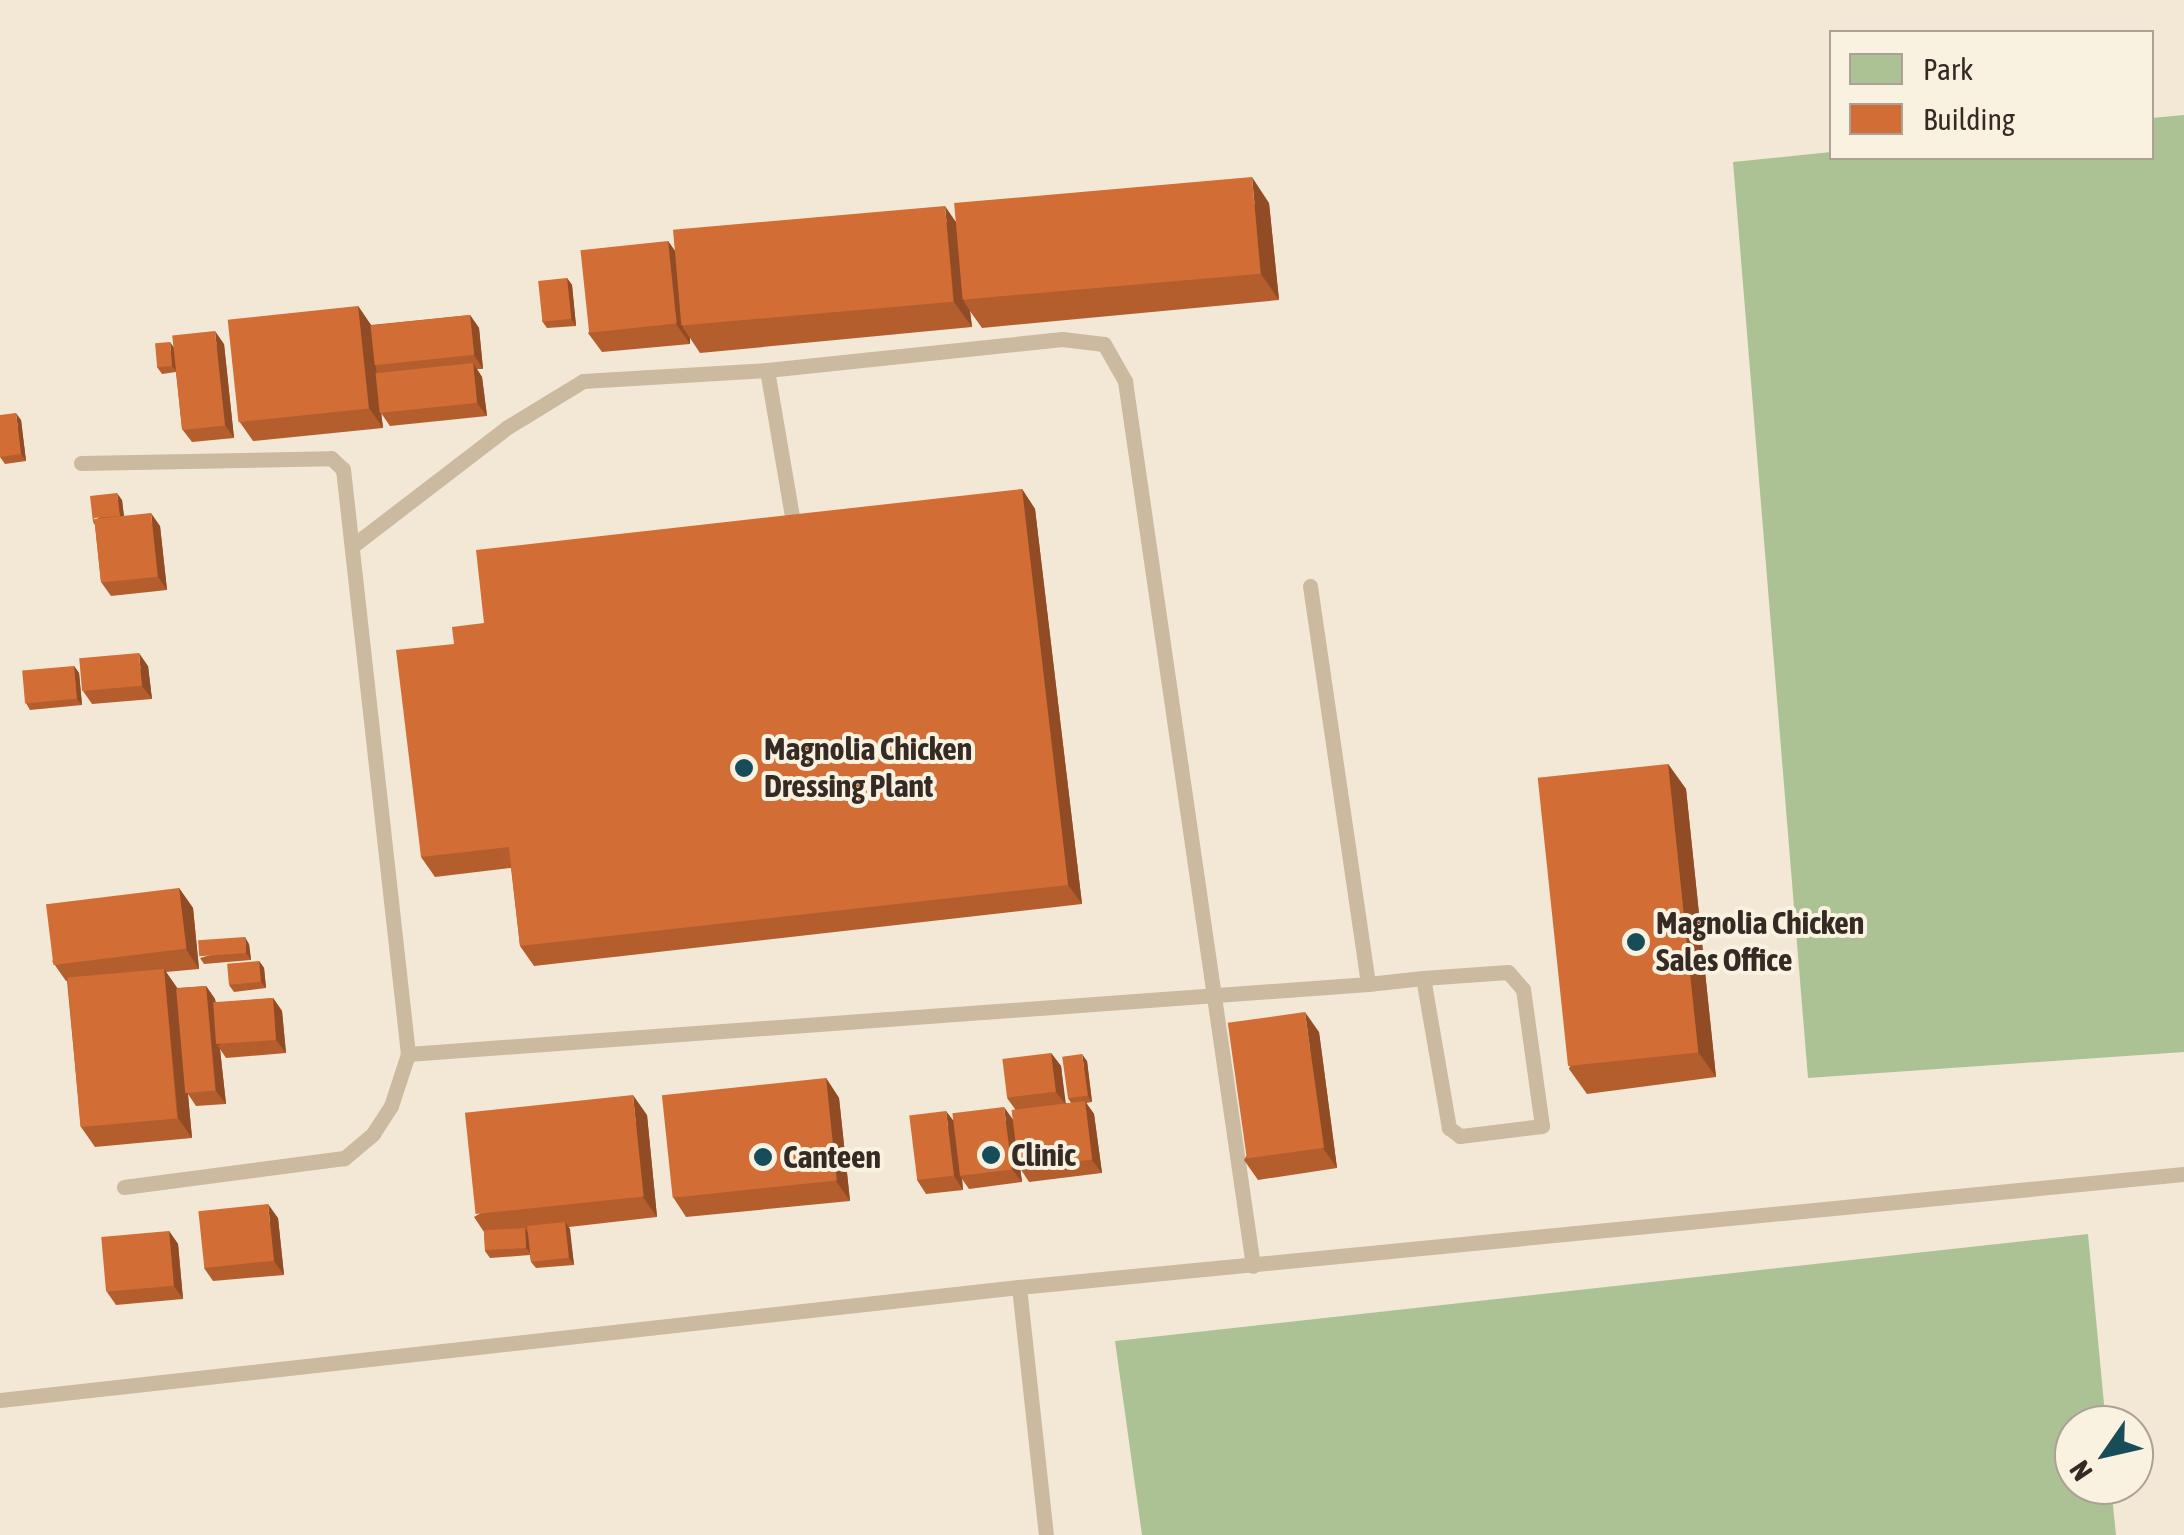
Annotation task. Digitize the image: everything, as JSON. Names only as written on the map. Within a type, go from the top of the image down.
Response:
[{"type":"lane","points":[[355,544],[506,428],[583,381],[766,370],[1062,339],[1104,344],[1114,353],[1125,381],[1218,995],[1252,1266]]},
{"type":"lane","points":[[766,370],[795,535]]},
{"type":"lane","points":[[81,464],[332,458],[348,483],[408,1054],[390,1106],[373,1134],[344,1158],[124,1187]]},
{"type":"lane","points":[[1310,586],[1368,984]]},
{"type":"lane","points":[[408,1054],[1368,984],[1423,978],[1508,972],[1517,979],[1542,1126],[1460,1136],[1450,1128],[1423,978]]},
{"type":"lane","points":[[0,1400],[1018,1287],[2184,1174]]},
{"type":"lane","points":[[1018,1287],[1046,1535]]},
{"type":"green space","points":[[2184,115],[2184,1052],[1808,1078],[1733,162],[1829,152],[1829,160],[2154,160],[2154,118]]},
{"type":"green space","points":[[2088,1234],[2104,1405],[2054,1405],[2054,1505],[2113,1505],[2116,1535],[1142,1535],[1115,1341]]},
{"type":"building","points":[[1252,177],[1260,274],[963,300],[954,203]]},
{"type":"building","points":[[945,206],[953,302],[681,325],[673,230]]},
{"type":"building","points":[[668,241],[677,324],[589,333],[580,250]]},
{"type":"building","points":[[567,278],[571,319],[542,322],[538,281]]},
{"type":"building","points":[[358,306],[369,408],[238,422],[228,320]]},
{"type":"building","points":[[470,315],[474,355],[375,365],[371,325]]},
{"type":"building","points":[[215,331],[225,425],[182,430],[172,335]]},
{"type":"building","points":[[170,342],[172,366],[157,367],[155,343]]},
{"type":"building","points":[[473,363],[477,403],[380,413],[376,373]]},
{"type":"building","points":[[16,413],[21,454],[0,457],[0,415]]},
{"type":"building","name":"Magnolia Chicken Dressing Plant","points":[[1022,489],[1068,885],[520,946],[509,847],[421,857],[396,650],[454,644],[452,627],[484,623],[476,550]]},
{"type":"building","points":[[117,493],[120,516],[94,518],[93,522],[90,496]]},
{"type":"building","points":[[151,513],[158,577],[101,583],[94,519]]},
{"type":"building","points":[[139,653],[142,686],[82,691],[79,658]]},
{"type":"building","points":[[74,666],[77,699],[25,703],[22,671]]},
{"type":"building","name":"Magnolia Chicken Sales Office","points":[[1668,764],[1698,1052],[1568,1066],[1538,778]]},
{"type":"building","points":[[179,888],[186,949],[53,965],[46,904]]},
{"type":"building","points":[[245,937],[246,953],[199,956],[198,940]]},
{"type":"building","points":[[259,961],[261,982],[229,985],[227,964]]},
{"type":"building","points":[[164,969],[177,1118],[80,1127],[67,977]]},
{"type":"building","points":[[206,986],[215,1091],[185,1093],[176,989]]},
{"type":"building","points":[[273,998],[276,1040],[216,1044],[213,1002]]},
{"type":"building","points":[[1305,1012],[1324,1148],[1247,1159],[1228,1023]]},
{"type":"building","points":[[1051,1053],[1056,1092],[1007,1098],[1002,1059]]},
{"type":"building","points":[[1082,1054],[1088,1096],[1068,1098],[1062,1057]]},
{"type":"building","name":"Canteen","points":[[826,1078],[837,1180],[673,1198],[662,1095]]},
{"type":"building","points":[[633,1095],[644,1196],[476,1214],[465,1113]]},
{"type":"building","points":[[1085,1101],[1092,1160],[1019,1169],[1012,1110]]},
{"type":"building","name":"Clinic","points":[[1004,1107],[1012,1170],[960,1176],[952,1113]]},
{"type":"building","points":[[946,1111],[954,1176],[917,1180],[909,1116]]},
{"type":"building","points":[[268,1204],[274,1261],[204,1268],[198,1211]]},
{"type":"building","points":[[565,1222],[569,1258],[531,1262],[527,1226]]},
{"type":"building","points":[[525,1228],[526,1248],[485,1250],[484,1230]]},
{"type":"building","points":[[169,1231],[174,1286],[106,1292],[101,1237]]},
{"type":"place","name":"Magnolia Chicken Dressing Plant","points":[[744,768]]},
{"type":"place","name":"Magnolia Chicken Sales Office","points":[[1636,942]]},
{"type":"place","name":"Clinic","points":[[991,1155]]},
{"type":"place","name":"Canteen","points":[[763,1157]]}]
